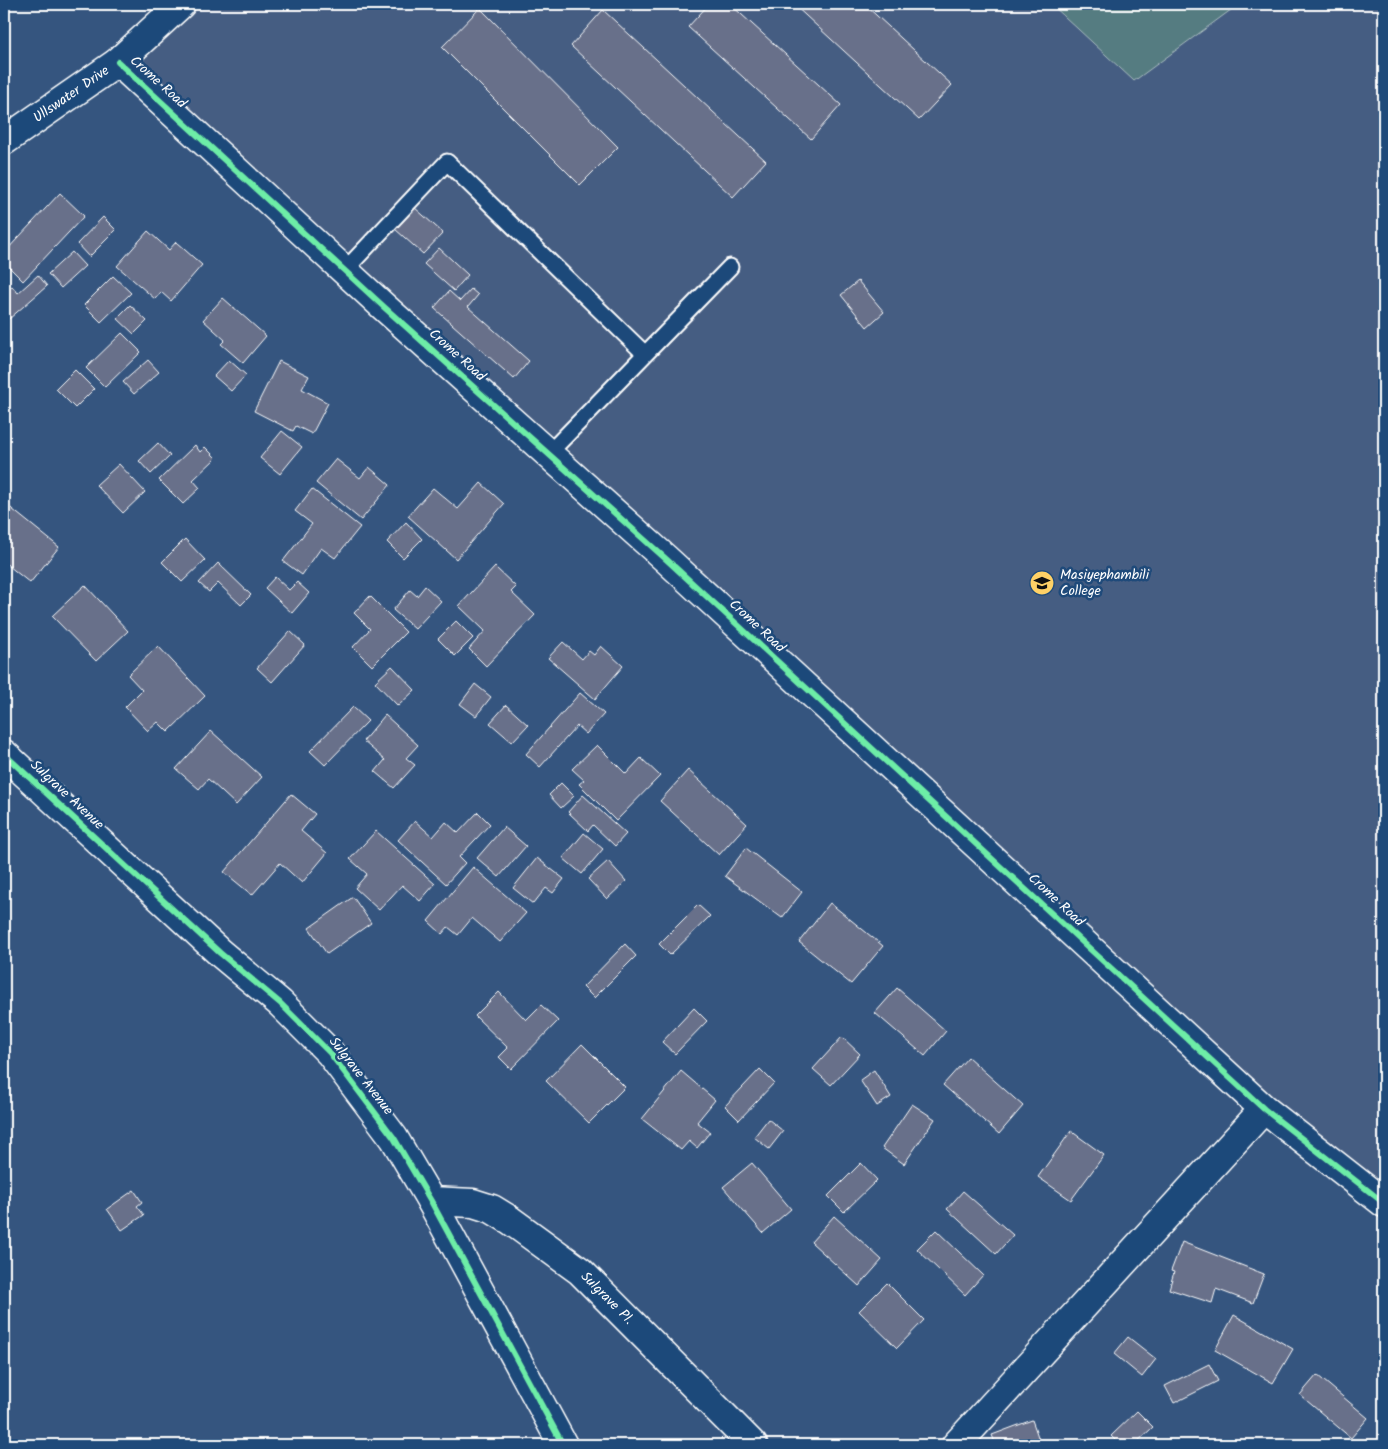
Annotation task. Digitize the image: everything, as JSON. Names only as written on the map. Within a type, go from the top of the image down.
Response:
[{"type":"street","name":"Ullswater Drive","points":[[4,141],[118,62],[182,4]]},
{"type":"street","name":"Crome Road","points":[[118,62],[681,573],[1264,1109],[1384,1203]]},
{"type":"street","name":"Sulgrave Avenue","points":[[4,754],[220,953],[280,1003],[330,1053],[394,1138],[431,1201],[563,1445]]},
{"type":"street","points":[[956,1445],[1264,1109]]},
{"type":"street","name":"Sulgrave Pl.","points":[[431,1201],[474,1203],[492,1209],[580,1271],[744,1443]]},
{"type":"lane","points":[[345,270],[447,162],[645,354]]},
{"type":"lane","points":[[548,454],[730,267]]},
{"type":"shaded area","name":"Masiyephambili College","points":[[194,4],[1384,4],[1384,1192],[1270,1104],[129,63]]},
{"type":"green space","points":[[1051,4],[1239,4],[1134,81]]},
{"type":"building","points":[[709,4],[730,4],[841,105],[811,139],[688,27]]},
{"type":"building","points":[[793,4],[864,4],[952,85],[919,120]]},
{"type":"building","points":[[480,8],[618,147],[580,185],[442,47]]},
{"type":"building","points":[[603,10],[766,161],[733,197],[571,46]]},
{"type":"building","points":[[60,193],[84,216],[23,281],[4,262],[4,253]]},
{"type":"building","points":[[414,207],[443,233],[423,254],[395,229]]},
{"type":"building","points":[[103,217],[116,230],[89,257],[77,244]]},
{"type":"building","points":[[148,231],[169,250],[176,242],[202,265],[171,301],[161,292],[155,299],[117,266]]},
{"type":"building","points":[[439,248],[468,275],[454,291],[424,264]]},
{"type":"building","points":[[72,252],[85,266],[61,288],[48,274]]},
{"type":"building","points":[[38,275],[47,286],[9,319],[4,313],[4,293],[12,286],[18,293]]},
{"type":"building","points":[[113,276],[131,293],[101,322],[84,305]]},
{"type":"building","points":[[858,281],[884,312],[867,327],[841,295]]},
{"type":"building","points":[[471,289],[478,295],[468,307],[529,361],[514,379],[434,308],[449,291],[460,301]]},
{"type":"building","points":[[223,298],[266,336],[243,363],[221,344],[225,340],[203,320]]},
{"type":"building","points":[[130,305],[147,321],[134,334],[117,318]]},
{"type":"building","points":[[122,333],[141,352],[105,387],[86,368]]},
{"type":"building","points":[[148,360],[159,372],[134,394],[123,382]]},
{"type":"building","points":[[229,360],[246,375],[231,391],[214,376]]},
{"type":"building","points":[[279,361],[309,376],[302,389],[328,403],[312,434],[296,426],[293,431],[254,411]]},
{"type":"building","points":[[75,370],[94,389],[75,408],[56,389]]},
{"type":"building","points":[[282,431],[302,447],[280,474],[260,458]]},
{"type":"building","points":[[158,443],[170,456],[151,474],[139,461]]},
{"type":"building","points":[[195,445],[200,452],[205,447],[216,458],[193,480],[200,488],[183,504],[159,480]]},
{"type":"building","points":[[336,459],[360,478],[369,467],[390,485],[361,520],[316,483]]},
{"type":"building","points":[[119,464],[145,492],[123,513],[96,485]]},
{"type":"building","points":[[481,483],[504,504],[456,559],[408,516],[433,488],[458,509]]},
{"type":"building","points":[[312,489],[360,527],[335,558],[321,548],[302,575],[283,561],[312,524],[295,511]]},
{"type":"building","points":[[7,505],[59,547],[30,583],[4,562],[4,508]]},
{"type":"building","points":[[406,522],[422,539],[403,558],[387,542]]},
{"type":"building","points":[[185,539],[205,560],[182,582],[162,562]]},
{"type":"building","points":[[218,563],[251,595],[241,605],[218,583],[209,592],[199,583]]},
{"type":"building","points":[[495,567],[516,587],[511,592],[535,615],[486,666],[469,649],[485,631],[459,606]]},
{"type":"building","points":[[275,577],[289,590],[297,582],[309,593],[292,613],[265,588]]},
{"type":"building","points":[[85,585],[128,631],[96,661],[52,616]]},
{"type":"building","points":[[425,586],[441,601],[415,629],[393,610],[410,590],[417,596]]},
{"type":"building","points":[[370,596],[406,632],[372,666],[353,647],[370,629],[354,613]]},
{"type":"building","points":[[456,621],[473,638],[455,656],[438,639]]},
{"type":"building","points":[[290,631],[305,645],[272,682],[257,668]]},
{"type":"building","points":[[563,642],[582,659],[589,651],[594,655],[601,646],[623,666],[595,699],[548,658]]},
{"type":"building","points":[[158,646],[205,696],[168,732],[158,722],[148,731],[125,707],[142,690],[128,675]]},
{"type":"building","points":[[392,666],[415,690],[398,706],[375,682]]},
{"type":"building","points":[[475,684],[491,697],[476,716],[460,704]]},
{"type":"building","points":[[580,693],[604,714],[586,734],[577,726],[540,767],[526,754]]},
{"type":"building","points":[[506,705],[528,725],[512,742],[490,723]]},
{"type":"building","points":[[353,707],[368,721],[325,765],[310,751]]},
{"type":"building","points":[[385,715],[418,745],[406,758],[415,765],[394,788],[375,772],[385,760],[363,741]]},
{"type":"building","points":[[211,731],[262,777],[236,805],[208,779],[199,789],[176,769]]},
{"type":"building","points":[[597,745],[626,774],[641,758],[660,776],[616,821],[579,784],[584,780],[572,769]]},
{"type":"building","points":[[688,770],[747,824],[719,855],[660,801]]},
{"type":"building","points":[[561,783],[574,796],[561,808],[549,795]]},
{"type":"building","points":[[291,794],[315,814],[301,831],[327,853],[302,883],[280,863],[252,895],[224,872]]},
{"type":"building","points":[[583,795],[626,834],[615,846],[593,825],[588,831],[568,812]]},
{"type":"building","points":[[478,812],[490,824],[459,857],[465,863],[446,884],[398,840],[415,821],[433,837],[446,822],[458,833]]},
{"type":"building","points":[[504,827],[526,846],[499,877],[477,858]]},
{"type":"building","points":[[376,831],[435,884],[420,901],[402,885],[379,910],[355,888],[367,874],[350,859]]},
{"type":"building","points":[[584,833],[603,849],[582,874],[563,858]]},
{"type":"building","points":[[746,848],[802,892],[782,918],[725,876]]},
{"type":"building","points":[[537,858],[564,879],[553,893],[546,888],[533,904],[513,888]]},
{"type":"building","points":[[608,861],[626,881],[607,899],[588,879]]},
{"type":"building","points":[[473,867],[526,913],[500,942],[472,918],[458,935],[448,927],[442,934],[428,921]]},
{"type":"building","points":[[353,897],[371,923],[327,954],[309,928]]},
{"type":"building","points":[[830,903],[883,946],[851,984],[799,942]]},
{"type":"building","points":[[698,905],[710,916],[670,955],[659,944]]},
{"type":"building","points":[[625,944],[636,956],[594,998],[583,987]]},
{"type":"building","points":[[897,988],[946,1031],[925,1056],[875,1013]]},
{"type":"building","points":[[499,992],[526,1020],[541,1005],[558,1021],[511,1069],[499,1057],[508,1048],[475,1016]]},
{"type":"building","points":[[694,1008],[707,1021],[675,1054],[662,1042]]},
{"type":"building","points":[[842,1037],[860,1054],[831,1085],[813,1069]]},
{"type":"building","points":[[582,1044],[625,1087],[589,1123],[546,1081]]},
{"type":"building","points":[[968,1057],[1023,1106],[999,1134],[943,1085]]},
{"type":"building","points":[[760,1069],[774,1083],[739,1120],[725,1106]]},
{"type":"building","points":[[874,1070],[891,1097],[877,1106],[860,1080]]},
{"type":"building","points":[[681,1071],[715,1100],[697,1122],[710,1132],[697,1148],[689,1141],[681,1150],[642,1119]]},
{"type":"building","points":[[912,1104],[935,1119],[904,1164],[882,1148]]},
{"type":"building","points":[[768,1119],[783,1131],[769,1149],[754,1137]]},
{"type":"building","points":[[1071,1131],[1104,1155],[1071,1200],[1038,1177]]},
{"type":"building","points":[[752,1163],[791,1209],[763,1233],[723,1187]]},
{"type":"building","points":[[861,1163],[877,1180],[844,1212],[828,1196]]},
{"type":"building","points":[[134,1190],[142,1202],[137,1206],[144,1215],[122,1230],[107,1209]]},
{"type":"building","points":[[963,1191],[1013,1235],[996,1254],[947,1209]]},
{"type":"building","points":[[834,1216],[882,1260],[859,1286],[811,1242]]},
{"type":"building","points":[[936,1230],[983,1275],[965,1295],[917,1249]]},
{"type":"building","points":[[1182,1242],[1264,1274],[1253,1303],[1216,1289],[1212,1303],[1169,1289],[1174,1272],[1171,1271]]},
{"type":"building","points":[[887,1283],[924,1320],[897,1348],[859,1311]]},
{"type":"building","points":[[1234,1315],[1293,1349],[1273,1383],[1215,1350]]},
{"type":"building","points":[[1128,1337],[1156,1359],[1142,1377],[1114,1354]]},
{"type":"building","points":[[1209,1364],[1218,1381],[1174,1403],[1165,1386]]},
{"type":"building","points":[[1317,1375],[1368,1418],[1351,1438],[1300,1395]]},
{"type":"building","points":[[1137,1411],[1153,1427],[1134,1445],[1120,1445],[1111,1436]]},
{"type":"building","points":[[1032,1420],[1041,1445],[996,1445],[992,1435]]},
{"type":"cycle path","points":[[118,62],[384,307],[666,559],[1264,1109],[1384,1203]]},
{"type":"cycle path","points":[[4,754],[220,953],[280,1003],[330,1053],[394,1138],[431,1201],[563,1445]]},
{"type":"place","name":"Masiyephambili College","points":[[1042,583]]}]
